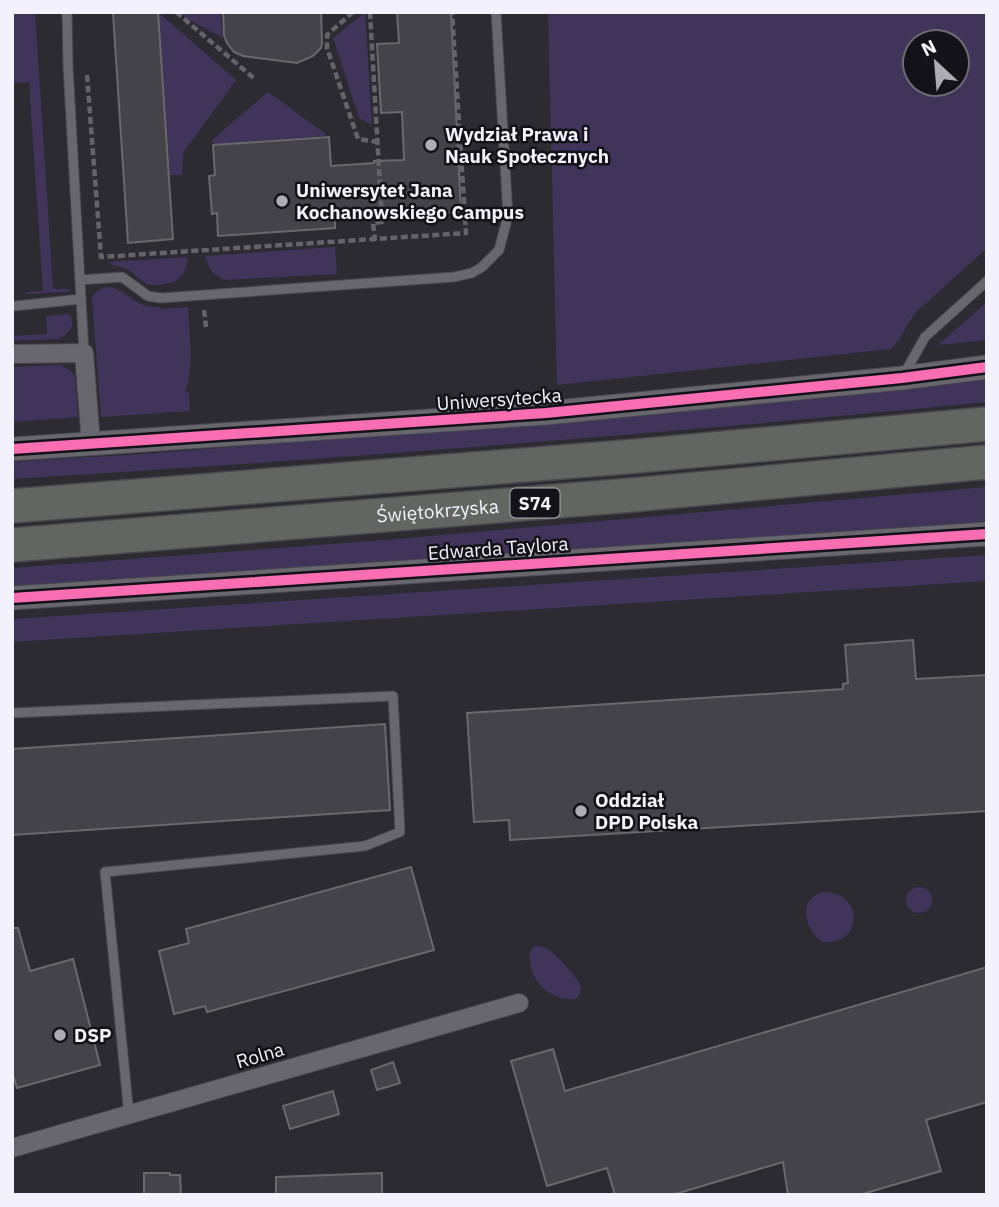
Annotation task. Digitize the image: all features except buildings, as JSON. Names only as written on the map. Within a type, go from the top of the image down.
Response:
[{"type":"highway","name":"Świętokrzyska","points":[[12,506],[638,456],[987,424]]},
{"type":"highway","name":"Świętokrzyska","points":[[12,545],[618,496],[987,462]]},
{"type":"street","points":[[12,354],[84,352],[91,444]]},
{"type":"street","name":"Uniwersytecka","points":[[12,449],[546,413],[902,378],[987,367]]},
{"type":"street","name":"Edwarda Taylora","points":[[12,598],[987,534]]},
{"type":"street","name":"Rolna","points":[[12,1148],[519,1003]]},
{"type":"lane","points":[[67,12],[84,352]]},
{"type":"lane","points":[[80,280],[122,277],[148,296],[161,298],[454,277],[472,273],[482,267],[499,250],[508,216],[496,12]]},
{"type":"lane","points":[[902,378],[925,337],[987,281]]},
{"type":"lane","points":[[15,306],[81,299]]},
{"type":"lane","points":[[12,713],[393,696],[400,832],[365,846],[105,872],[129,1115]]},
{"type":"path","points":[[176,12],[256,80]]},
{"type":"path","points":[[353,12],[327,35],[327,48],[358,139],[377,142]]},
{"type":"path","points":[[370,12],[382,222],[373,223],[375,240]]},
{"type":"path","points":[[87,73],[101,257],[466,233],[452,12]]},
{"type":"shaded area","points":[[12,12],[35,12],[53,289],[71,289],[68,292],[25,292],[43,291],[29,82],[12,83]]},
{"type":"shaded area","points":[[158,12],[236,80],[183,153],[182,175],[170,175]]},
{"type":"shaded area","points":[[184,12],[220,12],[223,38],[184,17]]},
{"type":"shaded area","points":[[365,12],[372,125],[359,118],[333,38]]},
{"type":"shaded area","points":[[548,12],[987,12],[987,248],[914,314],[891,349],[557,385]]},
{"type":"shaded area","points":[[268,92],[326,134],[214,144],[212,140]]},
{"type":"shaded area","points":[[335,247],[337,274],[224,280],[212,271],[205,256]]},
{"type":"shaded area","points":[[188,257],[186,268],[179,279],[156,285],[147,284],[129,270],[108,262]]},
{"type":"shaded area","points":[[105,287],[120,290],[137,302],[151,307],[188,307],[191,361],[185,392],[189,392],[190,411],[102,417],[92,298]]},
{"type":"shaded area","points":[[987,302],[987,340],[938,345]]},
{"type":"shaded area","points":[[66,314],[72,319],[72,326],[59,339],[12,341],[12,336],[47,334],[46,316]]},
{"type":"shaded area","points":[[60,365],[75,376],[78,417],[12,422],[12,367]]},
{"type":"shaded area","points":[[987,376],[987,402],[500,445],[12,479],[12,462],[158,453],[822,397]]},
{"type":"shaded area","points":[[987,487],[987,522],[12,586],[12,568],[385,540]]},
{"type":"shaded area","points":[[987,555],[987,581],[12,642],[12,619]]},
{"type":"shaded area","points":[[919,887],[928,891],[932,900],[928,909],[919,913],[910,909],[906,900],[910,891]]},
{"type":"shaded area","points":[[823,892],[837,894],[846,900],[852,909],[854,918],[851,928],[845,936],[836,941],[822,942],[808,923],[806,908],[809,901]]},
{"type":"shaded area","points":[[534,946],[546,948],[571,972],[581,988],[576,999],[554,995],[537,981],[529,958]]},
{"type":"cycle path","points":[[12,449],[546,413],[902,378],[987,367]]},
{"type":"cycle path","points":[[12,598],[987,534]]},
{"type":"place","name":"Wydział Prawa i Nauk Społecznych","points":[[431,145]]},
{"type":"place","name":"Uniwersytet Jana Kochanowskiego Campus","points":[[282,201]]},
{"type":"place","name":"Oddział DPD Polska","points":[[581,811]]},
{"type":"place","name":"DSP","points":[[60,1035]]}]
